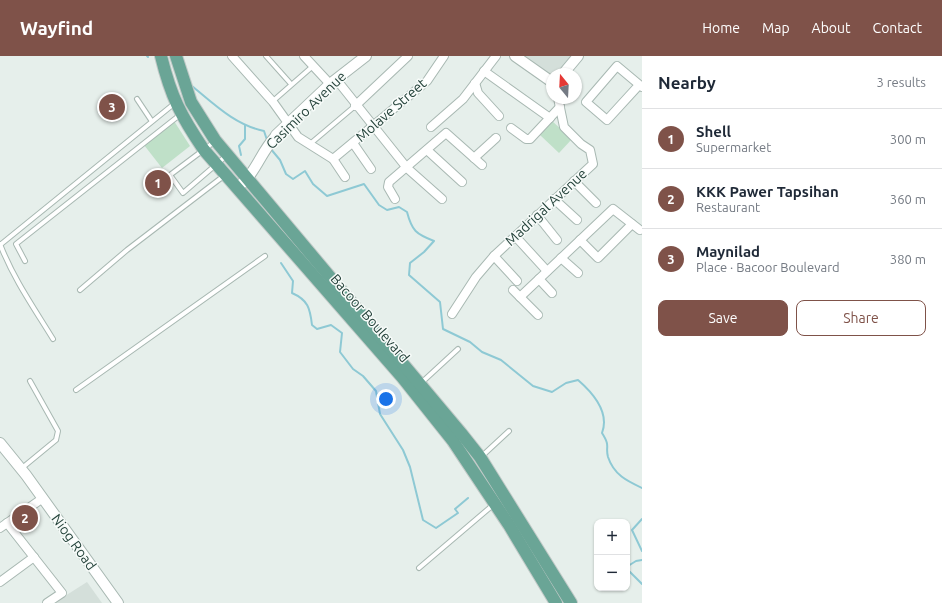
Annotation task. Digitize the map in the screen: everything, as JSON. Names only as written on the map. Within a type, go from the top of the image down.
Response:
[{"type":"main road","name":"Bacoor Boulevard","points":[[161,56],[168,86],[175,102],[204,150],[432,414],[453,441],[495,504],[556,603]]},
{"type":"main road","name":"Bacoor Boulevard","points":[[176,56],[191,102],[215,140],[480,457],[571,603]]},
{"type":"street","points":[[232,56],[272,102],[298,137],[333,159],[346,177]]},
{"type":"street","name":"Casimiro Avenue","points":[[237,188],[248,180],[254,172],[263,151],[276,136],[333,82],[366,56]]},
{"type":"street","points":[[355,106],[408,56]]},
{"type":"street","name":"Molave Street","points":[[333,159],[427,81],[444,56]]},
{"type":"street","points":[[431,127],[463,99],[496,56]]},
{"type":"street","points":[[515,56],[546,78]]},
{"type":"street","points":[[568,68],[578,56]]},
{"type":"street","points":[[309,59],[355,106],[407,168],[442,199]]},
{"type":"street","points":[[617,66],[641,86],[608,120],[586,102],[617,66]]},
{"type":"street","points":[[484,71],[550,118]]},
{"type":"street","points":[[475,83],[478,93],[499,116]]},
{"type":"street","name":"Madrigal Avenue","points":[[452,314],[476,277],[494,256],[536,215],[593,164],[590,150],[581,144],[564,127],[559,104]]},
{"type":"street","points":[[511,128],[526,139],[530,140],[560,107]]},
{"type":"street","points":[[395,199],[388,187],[388,183],[446,133],[482,165]]},
{"type":"street","points":[[474,158],[496,138]]},
{"type":"street","points":[[353,143],[371,168]]},
{"type":"street","points":[[427,150],[462,182]]},
{"type":"street","points":[[574,181],[596,203]]},
{"type":"street","points":[[554,199],[577,220]]},
{"type":"street","points":[[520,297],[613,209],[640,230]]},
{"type":"street","points":[[536,215],[557,240]]},
{"type":"street","points":[[580,240],[598,258],[632,224]]},
{"type":"street","points":[[516,236],[547,271]]},
{"type":"street","points":[[494,256],[517,281]]},
{"type":"street","points":[[560,258],[578,273]]},
{"type":"street","points":[[539,279],[552,293]]},
{"type":"street","points":[[513,290],[538,315]]},
{"type":"street","name":"Niog Road","points":[[0,443],[43,498],[118,603]]},
{"type":"street","points":[[43,498],[3,526],[34,557],[62,593],[47,603]]},
{"type":"street","points":[[0,582],[34,557]]},
{"type":"lane","points":[[266,56],[291,84]]},
{"type":"lane","points":[[272,102],[291,84],[309,59]]},
{"type":"lane","points":[[137,100],[152,120]]},
{"type":"lane","points":[[53,339],[20,288],[0,244],[175,102]]},
{"type":"lane","points":[[309,145],[355,106]]},
{"type":"lane","points":[[25,260],[16,244],[181,114]]},
{"type":"lane","points":[[215,140],[170,175],[183,194],[228,155]]},
{"type":"lane","points":[[80,290],[127,250],[226,175]]},
{"type":"lane","points":[[76,390],[265,256]]},
{"type":"lane","points":[[420,384],[458,349]]},
{"type":"lane","points":[[21,469],[56,440],[58,436],[58,431],[30,381]]},
{"type":"lane","points":[[480,457],[509,432]]},
{"type":"lane","points":[[419,568],[495,504]]},
{"type":"shaded area","points":[[521,56],[574,56],[564,68],[546,68],[546,74]]},
{"type":"shaded area","points":[[87,582],[102,603],[54,603]]},
{"type":"green space","points":[[174,121],[190,146],[162,168],[144,145]]},
{"type":"green space","points":[[552,121],[572,139],[559,153],[540,135]]},
{"type":"waterway","points":[[192,86],[234,119],[253,128],[264,131],[267,140]]},
{"type":"waterway","points":[[241,155],[239,146],[245,139],[245,125]]},
{"type":"waterway","points":[[270,148],[280,160],[286,174],[293,179],[305,171],[313,184],[327,196],[364,184],[379,205],[387,210],[399,207],[407,212],[413,228],[419,234],[434,241],[424,252],[410,263],[409,275],[440,302],[443,329],[470,342],[482,352],[501,360],[533,386],[552,392],[566,383],[578,380],[594,397],[602,410],[604,418],[602,433],[606,441],[607,453],[611,463],[617,473],[631,483],[642,488]]},
{"type":"waterway","points":[[281,263],[293,281],[292,293],[302,299],[307,305],[312,325],[317,329],[331,325],[342,333],[340,352],[353,369],[363,376],[376,391],[380,414],[403,450],[410,467],[423,520],[436,528],[458,513],[455,509],[468,498]]},
{"type":"waterway","points":[[642,519],[632,530],[642,551]]},
{"type":"waterway","points":[[642,560],[636,561],[628,566],[629,571],[642,584]]},
{"type":"place","name":"Maynilad","points":[[112,107]]},
{"type":"place","name":"Shell","points":[[158,183]]},
{"type":"place","name":"KKK Pawer Tapsihan","points":[[25,518]]}]
